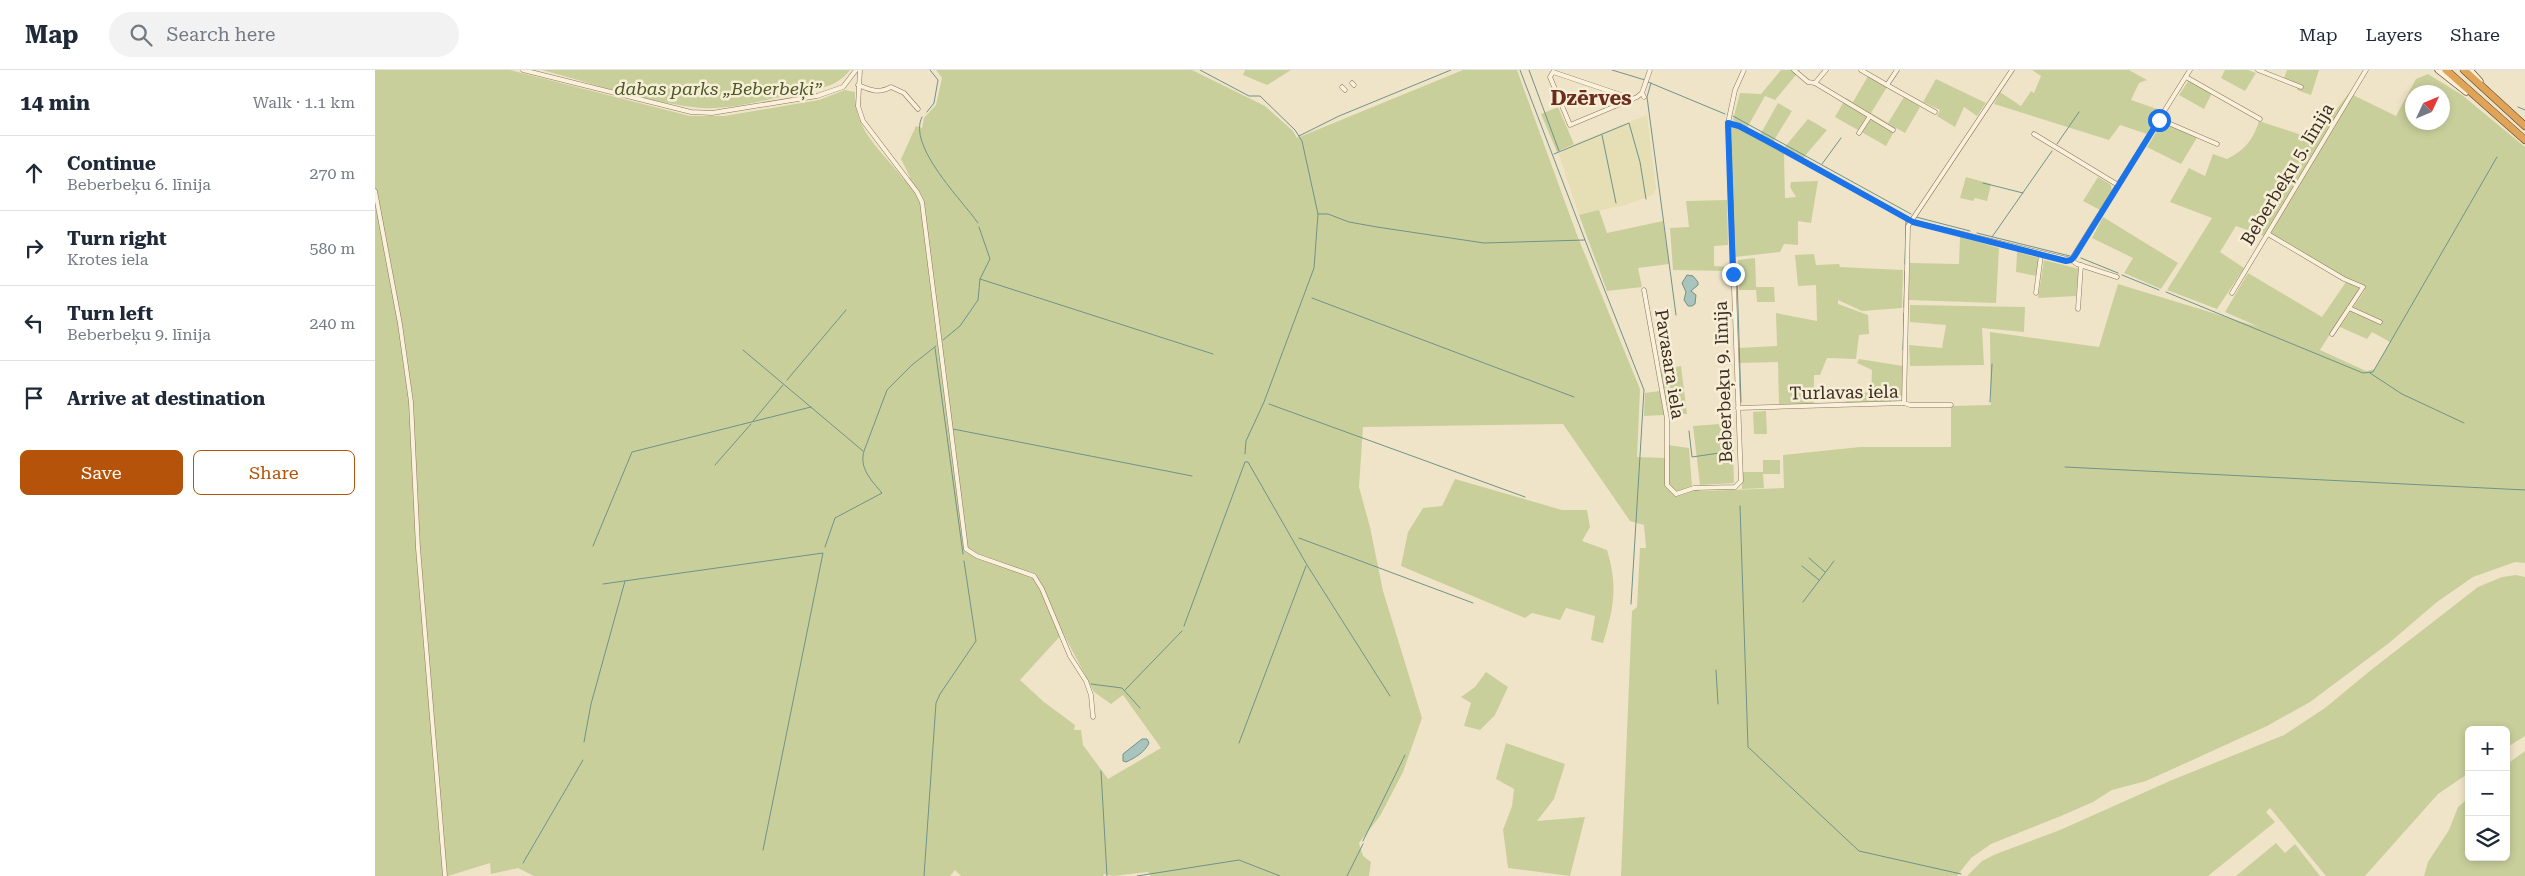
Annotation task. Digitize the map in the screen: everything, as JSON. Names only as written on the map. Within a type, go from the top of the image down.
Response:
[{"type":"highway","points":[[2446,70],[2525,140]]},
{"type":"highway","points":[[2464,70],[2525,126]]},
{"type":"street","points":[[523,70],[691,112],[713,113],[817,96],[835,91],[850,81],[856,70]]},
{"type":"street","points":[[861,70],[858,85],[858,106],[863,121],[917,192],[921,202],[966,548],[977,556],[1033,576],[1042,590],[1070,656],[1086,681],[1091,696],[1093,717]]},
{"type":"street","points":[[1635,98],[1553,72],[1550,77],[1570,125],[1643,95],[1650,70]]},
{"type":"street","name":"Beberbeķu 9. līnija","points":[[1739,485],[1741,481],[1728,123],[1735,90],[1744,70]]},
{"type":"street","points":[[1794,70],[1808,82],[1815,83],[1893,130]]},
{"type":"street","points":[[1815,83],[1826,70]]},
{"type":"street","points":[[1861,70],[1935,112]]},
{"type":"street","points":[[1887,85],[1897,70]]},
{"type":"street","points":[[1904,403],[1907,233],[1910,220],[2012,70]]},
{"type":"street","points":[[2071,260],[2190,70]]},
{"type":"street","points":[[2258,70],[2301,87]]},
{"type":"street","name":"Beberbeķu 5. līnija","points":[[2232,293],[2367,70]]},
{"type":"street","points":[[2438,70],[2495,114]]},
{"type":"street","points":[[2470,70],[2496,100]]},
{"type":"street","points":[[2186,77],[2260,119]]},
{"type":"street","points":[[858,85],[875,92],[883,92],[891,87],[904,93],[918,109]]},
{"type":"street","points":[[1859,133],[1869,116]]},
{"type":"street","points":[[2159,120],[2217,144]]},
{"type":"street","points":[[1728,123],[1739,126],[1910,220],[2041,255],[2071,260],[2081,266],[2117,277]]},
{"type":"street","points":[[2034,134],[2118,184]]},
{"type":"street","points":[[375,191],[400,324],[411,402],[418,548],[445,876]]},
{"type":"street","points":[[2268,234],[2344,279],[2363,287],[2333,334]]},
{"type":"street","points":[[2036,293],[2041,255]]},
{"type":"street","points":[[2078,309],[2081,266]]},
{"type":"street","name":"Pavasara iela","points":[[1644,290],[1667,419],[1667,485],[1672,492],[1681,494],[1693,488],[1735,487],[1739,485]]},
{"type":"street","points":[[2349,308],[2380,322]]},
{"type":"street","name":"Turlavas iela","points":[[1738,408],[1904,403],[1910,405],[1951,405]]},
{"type":"shaded area","points":[[1647,115],[1656,188],[1653,195],[1625,205],[1579,215],[1559,154],[1574,144]]},
{"type":"green space","points":[[375,70],[510,70],[690,116],[725,116],[819,100],[845,90],[855,92],[859,119],[865,130],[904,180],[910,177],[901,159],[916,126],[922,128],[924,118],[936,105],[942,78],[936,70],[1192,70],[1265,106],[1293,131],[1297,138],[1463,70],[1517,70],[1577,235],[1640,389],[1637,457],[1667,458],[1668,445],[1689,448],[1692,486],[1700,491],[1784,488],[1783,455],[1860,447],[1951,447],[1951,406],[1991,405],[1990,332],[2099,347],[2118,284],[2259,327],[2225,312],[2248,273],[2322,317],[2346,282],[2281,242],[2236,226],[2220,252],[2244,268],[2217,309],[2167,290],[2212,218],[2170,202],[2189,168],[2205,176],[2213,154],[2227,159],[2239,152],[2251,139],[2259,121],[2314,139],[2349,93],[2396,116],[2405,99],[2405,130],[2450,130],[2450,88],[2462,95],[2525,147],[2525,563],[2515,562],[2473,577],[2437,602],[2389,643],[2310,702],[2267,726],[2146,781],[2112,790],[2093,802],[1991,844],[1971,858],[1957,876],[1621,876],[1632,611],[1637,607],[1640,548],[1646,548],[1644,525],[1630,521],[1563,424],[1363,427],[1359,487],[1370,527],[1383,591],[1422,718],[1403,772],[1380,816],[1359,843],[1363,856],[1371,862],[1369,876],[1151,876],[1148,872],[1113,876],[1104,874],[1103,876],[961,876],[955,870],[950,876],[534,876],[518,868],[491,874],[490,863],[448,876],[375,876]],"holes":[[[2360,287],[2365,290],[2340,327],[2367,339],[2372,332],[2390,342],[2375,369],[2366,371],[2320,350]],[[1063,633],[1094,692],[1111,704],[1123,695],[1161,748],[1108,779],[1083,745],[1081,730],[1074,730],[1075,725],[1044,702],[1020,680]]]},
{"type":"green space","name":"dabas parks „Beberbeķi”","points":[[542,70],[850,70],[838,81],[824,87],[724,108],[702,108],[642,98]]},
{"type":"green space","points":[[1245,70],[1291,70],[1267,85],[1243,75]]},
{"type":"green space","points":[[1781,70],[1800,70],[1775,100],[1765,96],[1747,128],[1733,120],[1740,93],[1761,94]]},
{"type":"green space","points":[[2032,70],[2129,70],[2147,80],[2139,83],[2131,100],[2160,110],[2147,134],[2120,125],[2109,140],[1994,104],[2000,92],[2021,106],[2031,91],[2034,93],[2041,76]]},
{"type":"green space","points":[[2225,70],[2248,70],[2256,73],[2245,91],[2221,78]]},
{"type":"green space","points":[[2287,70],[2319,70],[2311,95],[2297,90],[2298,84],[2284,78]]},
{"type":"green space","points":[[2428,74],[2446,85],[2413,85],[2416,79]]},
{"type":"green space","points":[[1868,76],[1887,87],[1871,113],[1888,123],[1904,97],[1920,107],[1905,133],[1896,128],[1886,146],[1835,117],[1846,98],[1853,102]]},
{"type":"green space","points":[[1936,79],[1986,103],[1977,116],[1964,107],[1955,127],[1937,116],[1940,110],[1923,102]]},
{"type":"green space","points":[[2189,80],[2212,93],[2204,109],[2179,95]]},
{"type":"green space","points":[[1778,103],[1792,111],[1773,142],[1760,135]]},
{"type":"green space","points":[[1558,107],[1574,144],[1557,152],[1541,114]]},
{"type":"green space","points":[[1808,119],[1827,130],[1803,158],[1784,148]]},
{"type":"green space","points":[[2162,123],[2198,136],[2181,164],[2147,147]]},
{"type":"green space","points":[[1731,126],[1736,126],[1784,152],[1785,198],[1796,197],[1790,187],[1791,182],[1818,181],[1811,223],[1798,221],[1798,245],[1784,244],[1780,252],[1735,257]]},
{"type":"green space","points":[[1966,177],[1991,184],[1987,201],[1975,198],[1973,201],[1960,198]]},
{"type":"green space","points":[[2098,177],[2111,185],[2112,192],[2100,210],[2083,201]]},
{"type":"green space","points":[[1727,200],[1728,245],[1714,246],[1714,266],[1729,267],[1728,271],[1673,270],[1670,228],[1689,227],[1686,201]]},
{"type":"green space","points":[[1599,210],[1607,233],[1663,221],[1669,264],[1638,268],[1642,287],[1607,291],[1579,215]]},
{"type":"green space","points":[[2103,217],[2178,263],[2161,289],[2124,273],[2133,258],[2092,238]]},
{"type":"green space","points":[[1960,237],[1999,248],[1996,303],[1908,300],[1910,263],[1959,264]]},
{"type":"green space","points":[[2017,252],[2039,258],[2037,276],[2016,272]]},
{"type":"green space","points":[[1814,254],[1816,265],[1839,264],[1840,267],[1903,270],[1902,308],[1862,311],[1838,300],[1838,304],[1868,315],[1869,334],[1859,335],[1856,359],[1827,358],[1820,375],[1814,375],[1814,404],[1779,406],[1778,362],[1739,363],[1738,348],[1777,346],[1776,313],[1817,321],[1816,285],[1798,286],[1795,255]]},
{"type":"green space","points":[[1755,258],[1756,287],[1774,287],[1775,302],[1757,302],[1756,290],[1739,290],[1738,260]]},
{"type":"green space","points":[[2044,260],[2079,269],[2076,296],[2038,298]]},
{"type":"green space","points":[[1910,305],[2025,307],[2024,332],[1982,328],[1984,365],[1910,366],[1909,345],[1942,348],[1946,325],[1910,322]]},
{"type":"green space","points":[[1859,359],[1903,366],[1902,395],[1898,401],[1845,403],[1851,394],[1871,392],[1872,370],[1857,363]]},
{"type":"green space","points":[[1681,366],[1687,414],[1668,414],[1660,370]]},
{"type":"green space","points":[[1660,391],[1664,415],[1644,416],[1645,393]]},
{"type":"green space","points":[[1766,411],[1767,434],[1754,434],[1753,412]]},
{"type":"green space","points":[[1732,423],[1734,483],[1700,485],[1693,426]]},
{"type":"green space","points":[[1763,460],[1780,460],[1780,474],[1763,474],[1764,488],[1742,489],[1742,472],[1763,472]]},
{"type":"green space","points":[[1455,479],[1562,510],[1587,510],[1590,527],[1582,541],[1607,550],[1613,575],[1612,607],[1603,643],[1591,640],[1595,616],[1566,608],[1560,620],[1532,613],[1525,618],[1401,566],[1408,532],[1423,508],[1442,506]]},
{"type":"green space","points":[[2516,575],[2525,577],[2525,736],[2510,745],[2510,726],[2465,726],[2465,776],[2438,794],[2365,876],[2326,876],[2270,808],[2266,812],[2275,822],[2208,876],[1967,876],[1982,861],[1996,854],[2060,830],[2172,780],[2284,735],[2325,708],[2478,587],[2502,577]]},
{"type":"green space","points":[[1486,672],[1508,687],[1495,715],[1480,730],[1464,726],[1471,703],[1461,697],[1475,687]]},
{"type":"green space","points":[[1506,743],[1565,764],[1554,799],[1537,821],[1585,817],[1570,876],[1508,868],[1503,830],[1512,806],[1514,789],[1496,779]]},
{"type":"green space","points":[[2525,751],[2525,876],[2424,876],[2428,862],[2449,830],[2458,807],[2465,801],[2465,861],[2510,861],[2510,762]]},
{"type":"green space","points":[[2276,843],[2285,853],[2295,844],[2320,876],[2236,876]]},
{"type":"water","points":[[1687,275],[1693,276],[1698,282],[1698,285],[1691,291],[1696,295],[1695,304],[1692,306],[1688,306],[1684,300],[1686,292],[1682,283]]},
{"type":"water","points":[[1142,739],[1147,739],[1149,743],[1145,749],[1133,759],[1126,762],[1123,761],[1123,754]]},
{"type":"waterway","points":[[927,112],[934,103],[938,80],[930,70]]},
{"type":"waterway","points":[[1200,70],[1249,96],[1260,96],[1295,130],[1302,141],[1318,214],[1314,268],[1264,402],[1246,441],[1245,454]]},
{"type":"waterway","points":[[1299,136],[1339,116],[1451,70]]},
{"type":"waterway","points":[[1318,214],[1328,214],[1349,222],[1377,227],[1484,243],[1585,240],[1520,70]]},
{"type":"waterway","points":[[1529,70],[1559,151]]},
{"type":"waterway","points":[[1612,70],[1645,80]]},
{"type":"waterway","points":[[1648,82],[1725,114]]},
{"type":"waterway","points":[[1651,83],[1647,97],[1676,315]]},
{"type":"waterway","points":[[2518,107],[2525,110]]},
{"type":"waterway","points":[[2057,144],[2079,112]]},
{"type":"waterway","points":[[1733,116],[1911,214]]},
{"type":"waterway","points":[[922,117],[919,129],[922,143],[929,157],[949,187],[978,223]]},
{"type":"waterway","points":[[1554,154],[1629,123],[1640,162],[1646,199]]},
{"type":"waterway","points":[[1602,135],[1616,203]]},
{"type":"waterway","points":[[1822,164],[1841,138]]},
{"type":"waterway","points":[[1992,237],[2052,151]]},
{"type":"waterway","points":[[2166,292],[2363,373],[2373,372],[2497,157]]},
{"type":"waterway","points":[[1983,183],[2023,193]]},
{"type":"waterway","points":[[1916,217],[1970,231]]},
{"type":"waterway","points":[[1905,264],[1906,221]]},
{"type":"waterway","points":[[943,340],[960,326],[978,300],[980,279],[990,259],[979,227]]},
{"type":"waterway","points":[[1977,233],[2070,256]]},
{"type":"waterway","points":[[1585,240],[1644,390],[1631,604]]},
{"type":"waterway","points":[[2081,258],[2118,273]]},
{"type":"waterway","points":[[1737,265],[1737,270]]},
{"type":"waterway","points":[[1904,307],[1905,271]]},
{"type":"waterway","points":[[2122,275],[2159,290]]},
{"type":"waterway","points":[[1737,276],[1741,402]]},
{"type":"waterway","points":[[980,279],[1213,354]]},
{"type":"waterway","points":[[1312,298],[1574,397]]},
{"type":"waterway","points":[[787,380],[846,310]]},
{"type":"waterway","points":[[1903,350],[1904,313]]},
{"type":"waterway","points":[[825,547],[835,518],[882,493],[865,468],[863,463],[864,451],[887,390],[912,365],[936,346]]},
{"type":"waterway","points":[[935,348],[963,554]]},
{"type":"waterway","points":[[743,350],[863,451]]},
{"type":"waterway","points":[[1990,402],[1992,364]]},
{"type":"waterway","points":[[2370,373],[2402,394],[2464,423]]},
{"type":"waterway","points":[[753,421],[783,385]]},
{"type":"waterway","points":[[1269,404],[1525,497]]},
{"type":"waterway","points":[[593,546],[632,452],[811,407]]},
{"type":"waterway","points":[[715,465],[751,424]]},
{"type":"waterway","points":[[953,429],[1192,476]]},
{"type":"waterway","points":[[1689,431],[1692,457],[1733,451]]},
{"type":"waterway","points":[[1184,626],[1245,462],[1248,462],[1307,565],[1390,696]]},
{"type":"waterway","points":[[2065,467],[2525,490]]},
{"type":"waterway","points":[[1740,506],[1748,747],[1859,851],[1961,874]]},
{"type":"waterway","points":[[1299,538],[1473,603]]},
{"type":"waterway","points":[[603,584],[823,553],[763,850]]},
{"type":"waterway","points":[[1809,558],[1825,572]]},
{"type":"waterway","points":[[924,876],[936,703],[940,694],[976,641],[964,561]]},
{"type":"waterway","points":[[1803,602],[1834,561]]},
{"type":"waterway","points":[[1239,743],[1306,566]]},
{"type":"waterway","points":[[1802,566],[1819,580]]},
{"type":"waterway","points":[[584,742],[591,704],[625,581]]},
{"type":"waterway","points":[[1125,690],[1182,631]]},
{"type":"waterway","points":[[1716,670],[1718,704]]},
{"type":"waterway","points":[[1091,684],[1122,688],[1140,708]]},
{"type":"waterway","points":[[1363,841],[1405,755]]},
{"type":"waterway","points":[[523,863],[583,760]]},
{"type":"waterway","points":[[1101,771],[1107,876]]},
{"type":"waterway","points":[[1347,876],[1363,844]]},
{"type":"waterway","points":[[1137,876],[1239,860],[1280,876]]},
{"type":"district","name":"Dzērves","points":[[1591,98]]},
{"type":"route","points":[[1733,274],[1728,123],[1739,126],[1769,142],[1913,222],[2066,261],[2074,257],[2159,120]]}]
